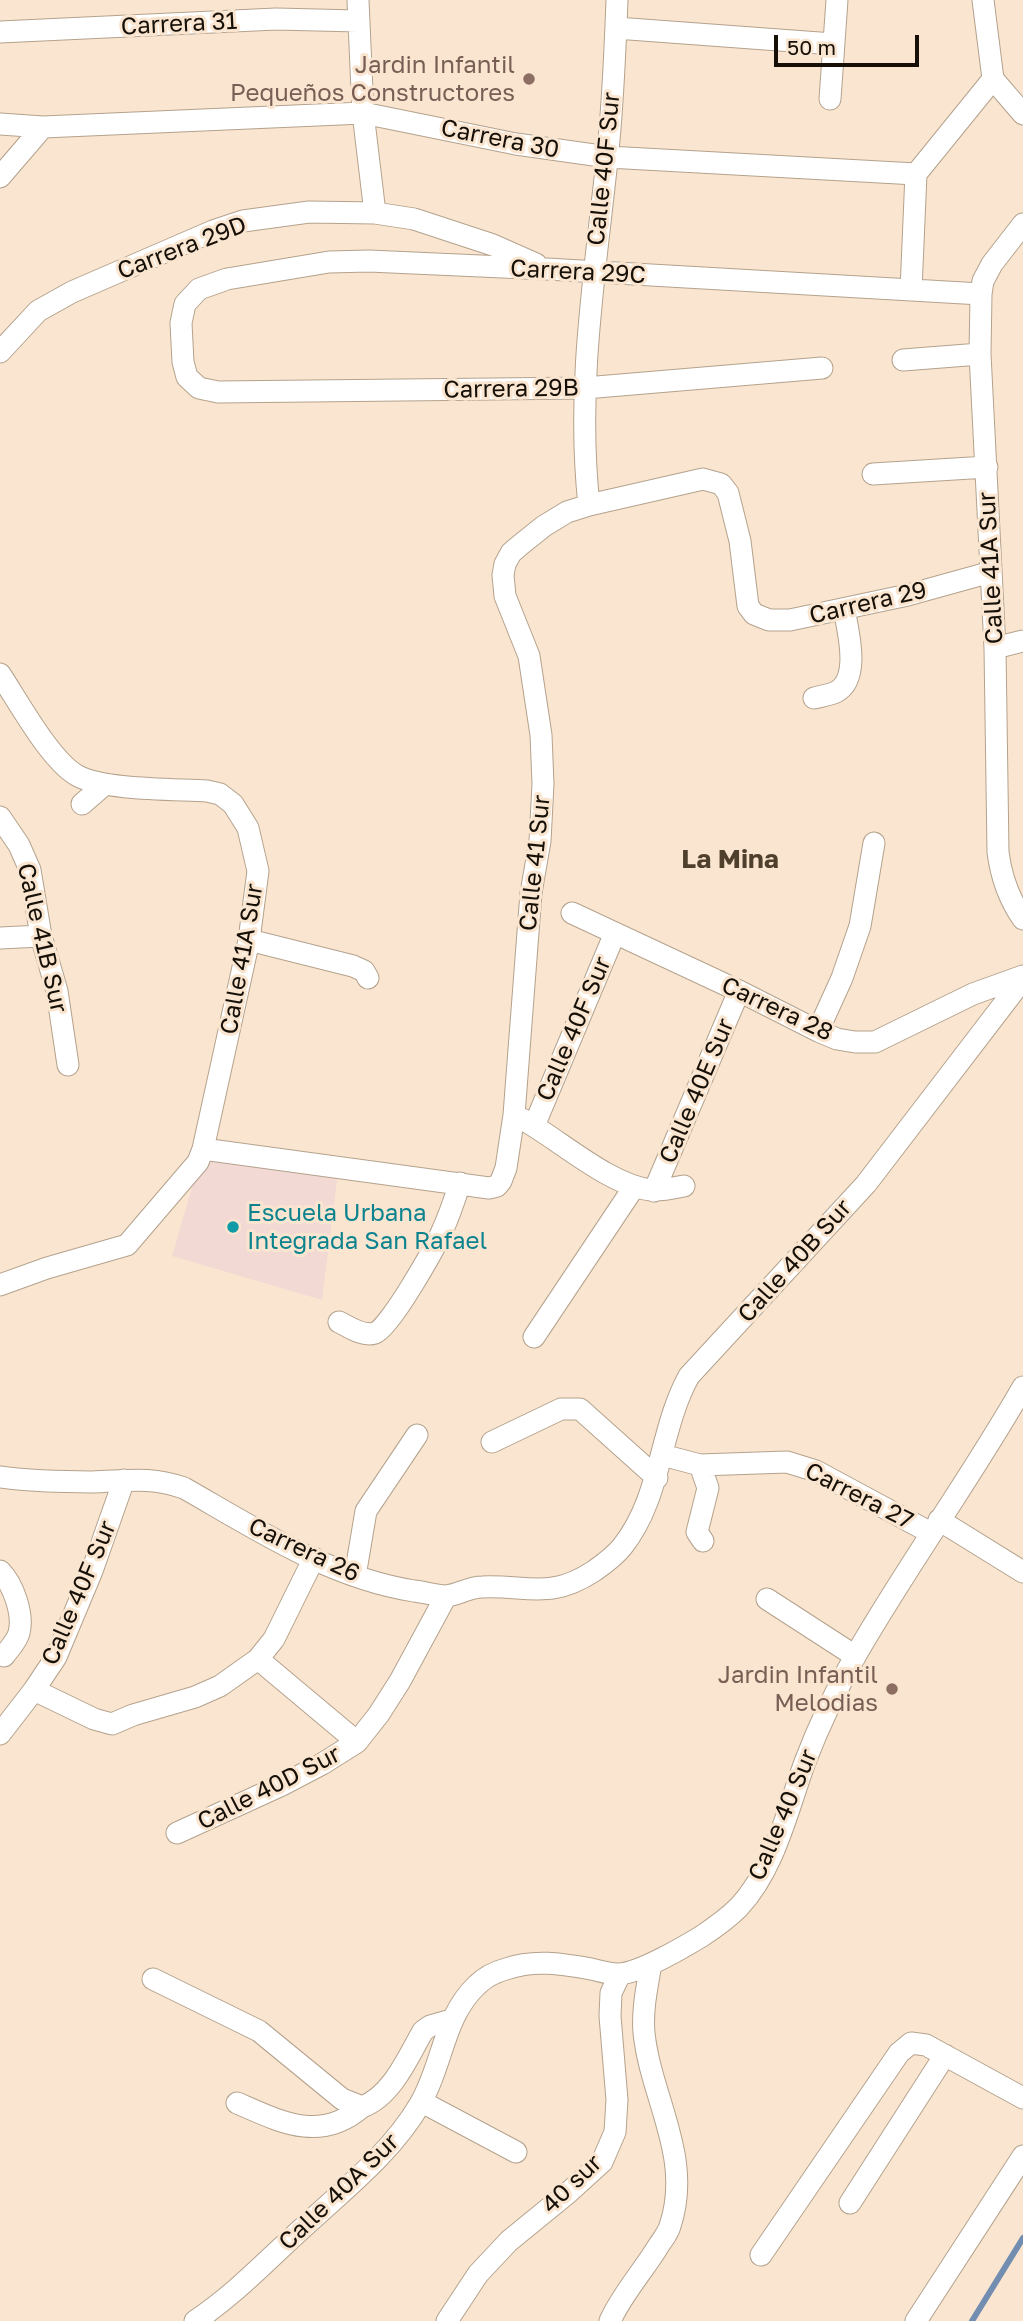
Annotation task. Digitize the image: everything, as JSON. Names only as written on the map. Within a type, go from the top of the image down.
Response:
[{"type":"street","name":"Calle 40F Sur","points":[[589,505],[583,450],[585,388],[594,274],[608,157],[617,0]]},
{"type":"street","points":[[830,99],[837,0]]},
{"type":"street","points":[[994,0],[983,0],[993,79],[1023,114]]},
{"type":"street","name":"Carrera 31","points":[[0,32],[276,10],[358,10]]},
{"type":"street","points":[[358,10],[363,113],[375,214]]},
{"type":"street","points":[[616,28],[833,44]]},
{"type":"street","points":[[911,289],[916,174],[993,79]]},
{"type":"street","name":"Carrera 30","points":[[0,124],[43,127],[363,113],[516,144],[608,157],[916,174]]},
{"type":"street","points":[[0,177],[43,127]]},
{"type":"street","name":"Carrera 29D","points":[[0,352],[38,311],[72,292],[213,231],[243,222],[309,212],[375,214],[414,219],[493,245],[547,270]]},
{"type":"street","name":"Calle 41A Sur","points":[[1023,224],[992,264],[983,281],[980,354],[995,648],[999,860],[1009,895],[1023,919]]},
{"type":"street","name":"Carrera 29C","points":[[199,388],[187,377],[183,362],[181,323],[186,304],[199,289],[227,279],[329,262],[369,261],[981,294]]},
{"type":"street","points":[[904,360],[980,354]]},
{"type":"street","name":"Carrera 29B","points":[[199,388],[218,392],[585,388],[822,368]]},
{"type":"street","points":[[873,474],[987,467]]},
{"type":"street","name":"Carrera 29","points":[[589,505],[703,479],[721,484],[728,492],[740,541],[748,606],[754,614],[769,620],[790,620],[844,609],[991,572]]},
{"type":"street","name":"Calle 41 Sur","points":[[460,1183],[489,1188],[497,1186],[506,1167],[514,1115],[531,893],[540,841],[543,784],[541,735],[529,656],[505,596],[505,564],[511,553],[544,526],[567,512],[589,505]]},
{"type":"street","points":[[814,698],[835,693],[844,686],[852,671],[844,609]]},
{"type":"street","points":[[995,648],[1023,641]]},
{"type":"street","name":"Calle 41A Sur","points":[[0,674],[52,752],[65,768],[80,777],[104,784],[220,793],[233,804],[248,828],[258,871],[249,940],[198,1162],[127,1245],[0,1285]]},
{"type":"street","points":[[82,804],[104,784]]},
{"type":"street","name":"Calle 41B Sur","points":[[0,817],[19,845],[30,870],[41,936],[57,991],[68,1065]]},
{"type":"street","points":[[818,1031],[842,978],[860,926],[874,843]]},
{"type":"street","name":"Carrera 28","points":[[572,913],[818,1031],[837,1039],[855,1042],[875,1042],[973,994],[1023,977]]},
{"type":"street","name":"Calle 40F Sur","points":[[534,1126],[615,933]]},
{"type":"street","points":[[0,938],[41,936]]},
{"type":"street","points":[[249,940],[353,966],[364,971],[368,978]]},
{"type":"street","name":"Calle 40B Sur","points":[[607,1562],[634,1531],[647,1505],[657,1478],[678,1396],[689,1376],[866,1184],[1023,977]]},
{"type":"street","name":"Calle 40E Sur","points":[[534,1337],[644,1189],[739,991]]},
{"type":"street","points":[[514,1115],[592,1164],[644,1189],[684,1186]]},
{"type":"street","points":[[203,1149],[460,1183],[443,1231],[413,1284],[384,1326],[368,1334],[339,1322]]},
{"type":"street","name":"Calle 40 Sur","points":[[620,1974],[651,1964],[702,1936],[738,1908],[761,1878],[807,1758],[855,1656],[935,1527],[1020,1399]]},
{"type":"street","points":[[492,1442],[561,1409],[580,1409],[657,1478]]},
{"type":"street","points":[[355,1576],[366,1511],[417,1435]]},
{"type":"street","name":"Carrera 27","points":[[662,1455],[700,1465],[787,1462],[816,1471],[1023,1572]]},
{"type":"street","points":[[700,1465],[708,1488],[697,1532],[703,1541]]},
{"type":"street","name":"Calle 40F Sur","points":[[0,1734],[56,1657],[93,1571],[124,1480]]},
{"type":"street","name":"Carrera 26","points":[[3,1481],[158,1480],[184,1488],[288,1548],[355,1576],[402,1589],[446,1596],[480,1586],[538,1590],[558,1588],[572,1584],[607,1562]]},
{"type":"street","points":[[34,1690],[94,1719],[112,1724],[220,1686],[258,1659],[274,1639],[314,1558]]},
{"type":"street","points":[[0,1571],[10,1584],[17,1603],[20,1626],[16,1640],[4,1656]]},
{"type":"street","name":"Calle 40D Sur","points":[[177,1833],[282,1785],[323,1764],[357,1742],[400,1681],[446,1596]]},
{"type":"street","points":[[766,1599],[855,1656]]},
{"type":"street","points":[[258,1659],[357,1742]]},
{"type":"street","name":"Calle 40A Sur","points":[[195,2321],[218,2306],[254,2275],[374,2162],[405,2127],[422,2102],[451,2020],[463,2000],[480,1982],[495,1972],[521,1964],[549,1962],[620,1974]]},
{"type":"street","points":[[610,2321],[670,2228],[676,2199],[676,2159],[644,2032],[644,2002],[651,1964]]},
{"type":"street","name":"40 sur","points":[[447,2321],[478,2274],[509,2241],[602,2162],[615,2132],[617,2100],[610,2016],[611,1993],[620,1974]]},
{"type":"street","points":[[153,1979],[259,2031],[342,2099],[362,2107]]},
{"type":"street","points":[[237,2103],[295,2126],[333,2125],[370,2104],[388,2088],[423,2031],[430,2025],[451,2020]]},
{"type":"street","points":[[761,2255],[899,2053],[911,2043],[926,2045],[1023,2098]]},
{"type":"street","points":[[850,2203],[945,2055]]},
{"type":"street","points":[[422,2102],[516,2152]]},
{"type":"street","points":[[916,2321],[1023,2157]]},
{"type":"shaded area","name":"Escuela Urbana Integrada San Rafael","points":[[203,1149],[338,1173],[322,1300],[172,1256]]},
{"type":"waterway","points":[[972,2321],[1023,2238]]},
{"type":"place","name":"Jardin Infantil Pequeños Constructores","points":[[529,79]]},
{"type":"place","name":"Escuela Urbana Integrada San Rafael","points":[[233,1227]]},
{"type":"place","name":"Jardin Infantil Melodias","points":[[892,1689]]},
{"type":"district","name":"La Mina","points":[[730,860]]}]
